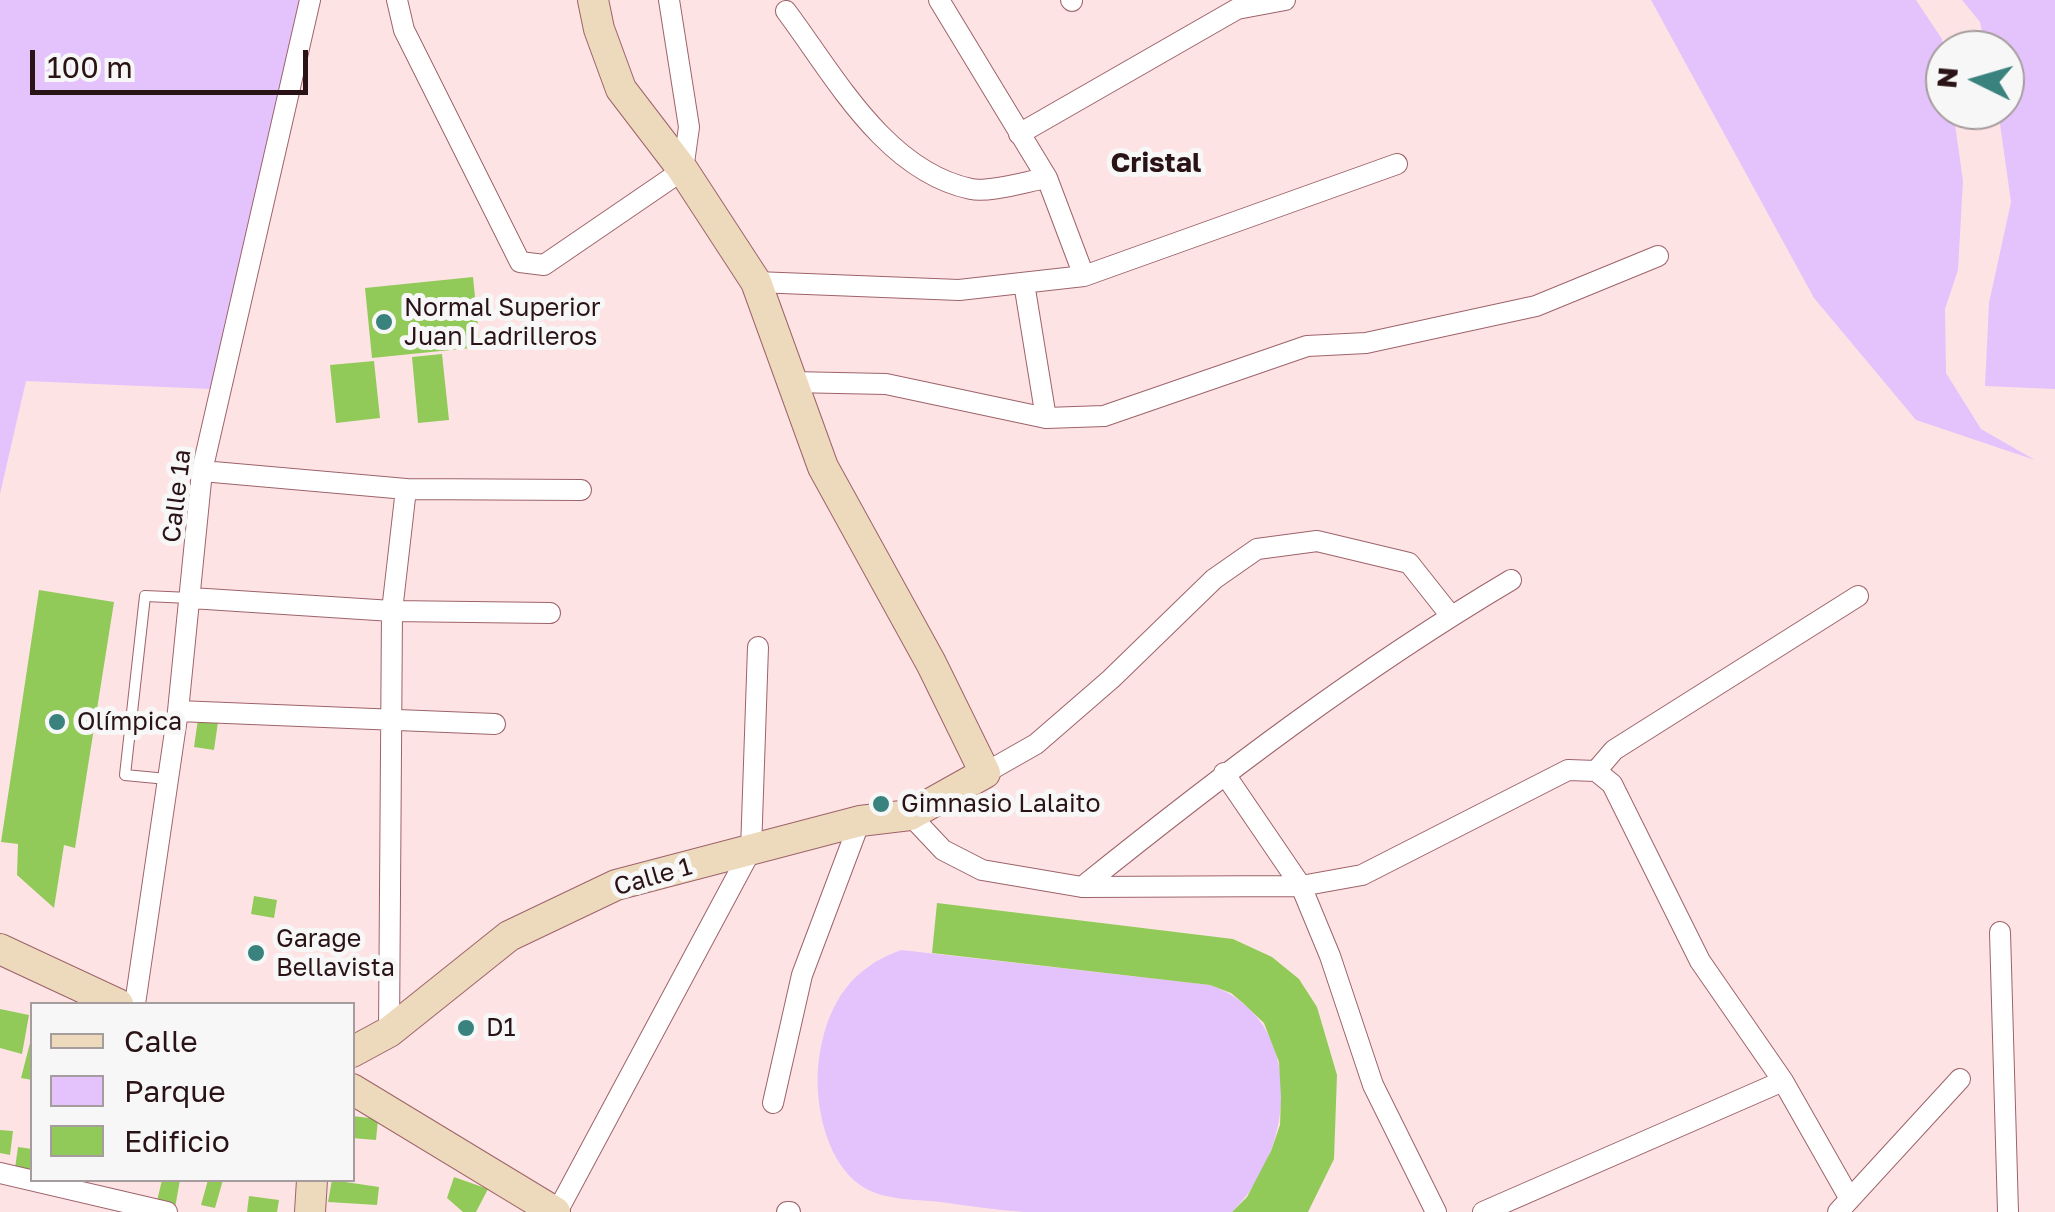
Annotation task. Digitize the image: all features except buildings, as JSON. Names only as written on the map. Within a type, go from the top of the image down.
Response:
[{"type":"main road","points":[[593,0],[599,29],[622,89],[684,170],[756,282],[822,467],[931,663],[985,772]]},
{"type":"main road","name":"Calle 1","points":[[355,1050],[389,1032],[510,936],[616,885],[860,821],[910,815],[985,772]]},
{"type":"main road","points":[[0,950],[114,1002]]},
{"type":"main road","points":[[355,1091],[556,1212]]},
{"type":"main road","points":[[310,1212],[312,1182]]},
{"type":"street","name":"Calle 1a","points":[[135,1002],[178,711],[202,471],[310,0]]},
{"type":"street","points":[[398,0],[404,30],[520,262],[544,265],[684,170],[689,127],[669,0]]},
{"type":"street","points":[[939,0],[1047,178],[1084,276]]},
{"type":"street","points":[[1019,134],[1196,30],[1238,9],[1285,0]]},
{"type":"street","points":[[786,10],[874,128],[923,171],[974,190],[1047,178]]},
{"type":"street","points":[[756,282],[959,290],[1084,276],[1397,164]]},
{"type":"street","points":[[791,382],[886,384],[1046,418],[1104,416],[1307,346],[1366,343],[1536,306],[1658,256]]},
{"type":"street","points":[[1024,283],[1046,418]]},
{"type":"street","points":[[202,471],[406,489],[581,490]]},
{"type":"street","points":[[389,1032],[392,611],[406,489]]},
{"type":"street","points":[[985,772],[1036,744],[1214,579],[1258,548],[1317,541],[1409,563],[1451,616]]},
{"type":"street","points":[[1082,887],[1224,773],[1451,616],[1511,580]]},
{"type":"street","points":[[1596,771],[1614,750],[1858,596]]},
{"type":"street","points":[[191,598],[392,611],[550,614]]},
{"type":"street","points":[[556,1212],[751,850],[758,647]]},
{"type":"street","points":[[178,711],[494,724]]},
{"type":"street","points":[[910,815],[943,850],[982,870],[1082,887],[1302,886],[1362,876],[1568,770],[1596,771],[1612,784],[1700,961],[1783,1081],[1844,1205],[1960,1079]]},
{"type":"street","points":[[1224,773],[1302,886],[1374,1085],[1436,1212]]},
{"type":"street","points":[[772,1102],[802,975],[860,821]]},
{"type":"street","points":[[2000,932],[2008,1212]]},
{"type":"street","points":[[1483,1212],[1783,1081]]},
{"type":"street","points":[[0,1174],[30,1181]]},
{"type":"street","points":[[35,1182],[167,1212]]},
{"type":"lane","points":[[168,780],[126,775],[145,596],[191,598]]},
{"type":"green space","points":[[0,0],[301,0],[211,389],[26,381],[0,494]]},
{"type":"green space","points":[[1651,0],[1916,0],[1936,30],[1925,30],[1925,130],[1956,130],[1963,181],[1958,270],[1945,309],[1946,373],[1981,429],[2035,460],[1916,420],[1814,298]]},
{"type":"green space","points":[[1962,0],[2055,0],[2055,389],[1985,386],[1989,303],[2011,202],[2001,130],[2025,130],[2025,30],[1982,30]]},
{"type":"green space","points":[[901,950],[1210,985],[1241,1002],[1263,1026],[1276,1055],[1281,1088],[1279,1122],[1269,1155],[1253,1186],[1232,1212],[1025,1212],[899,1198],[860,1185],[837,1159],[823,1124],[818,1086],[820,1052],[830,1017],[846,988],[869,966]]},
{"type":"place","name":"Normal Superior Juan Ladrilleros","points":[[384,322]]},
{"type":"place","name":"Olímpica","points":[[57,722]]},
{"type":"place","name":"Gimnasio Lalaito","points":[[881,804]]},
{"type":"place","name":"Garage Bellavista","points":[[256,953]]},
{"type":"place","name":"D1","points":[[466,1028]]},
{"type":"district","name":"Cristal","points":[[1156,163]]}]
